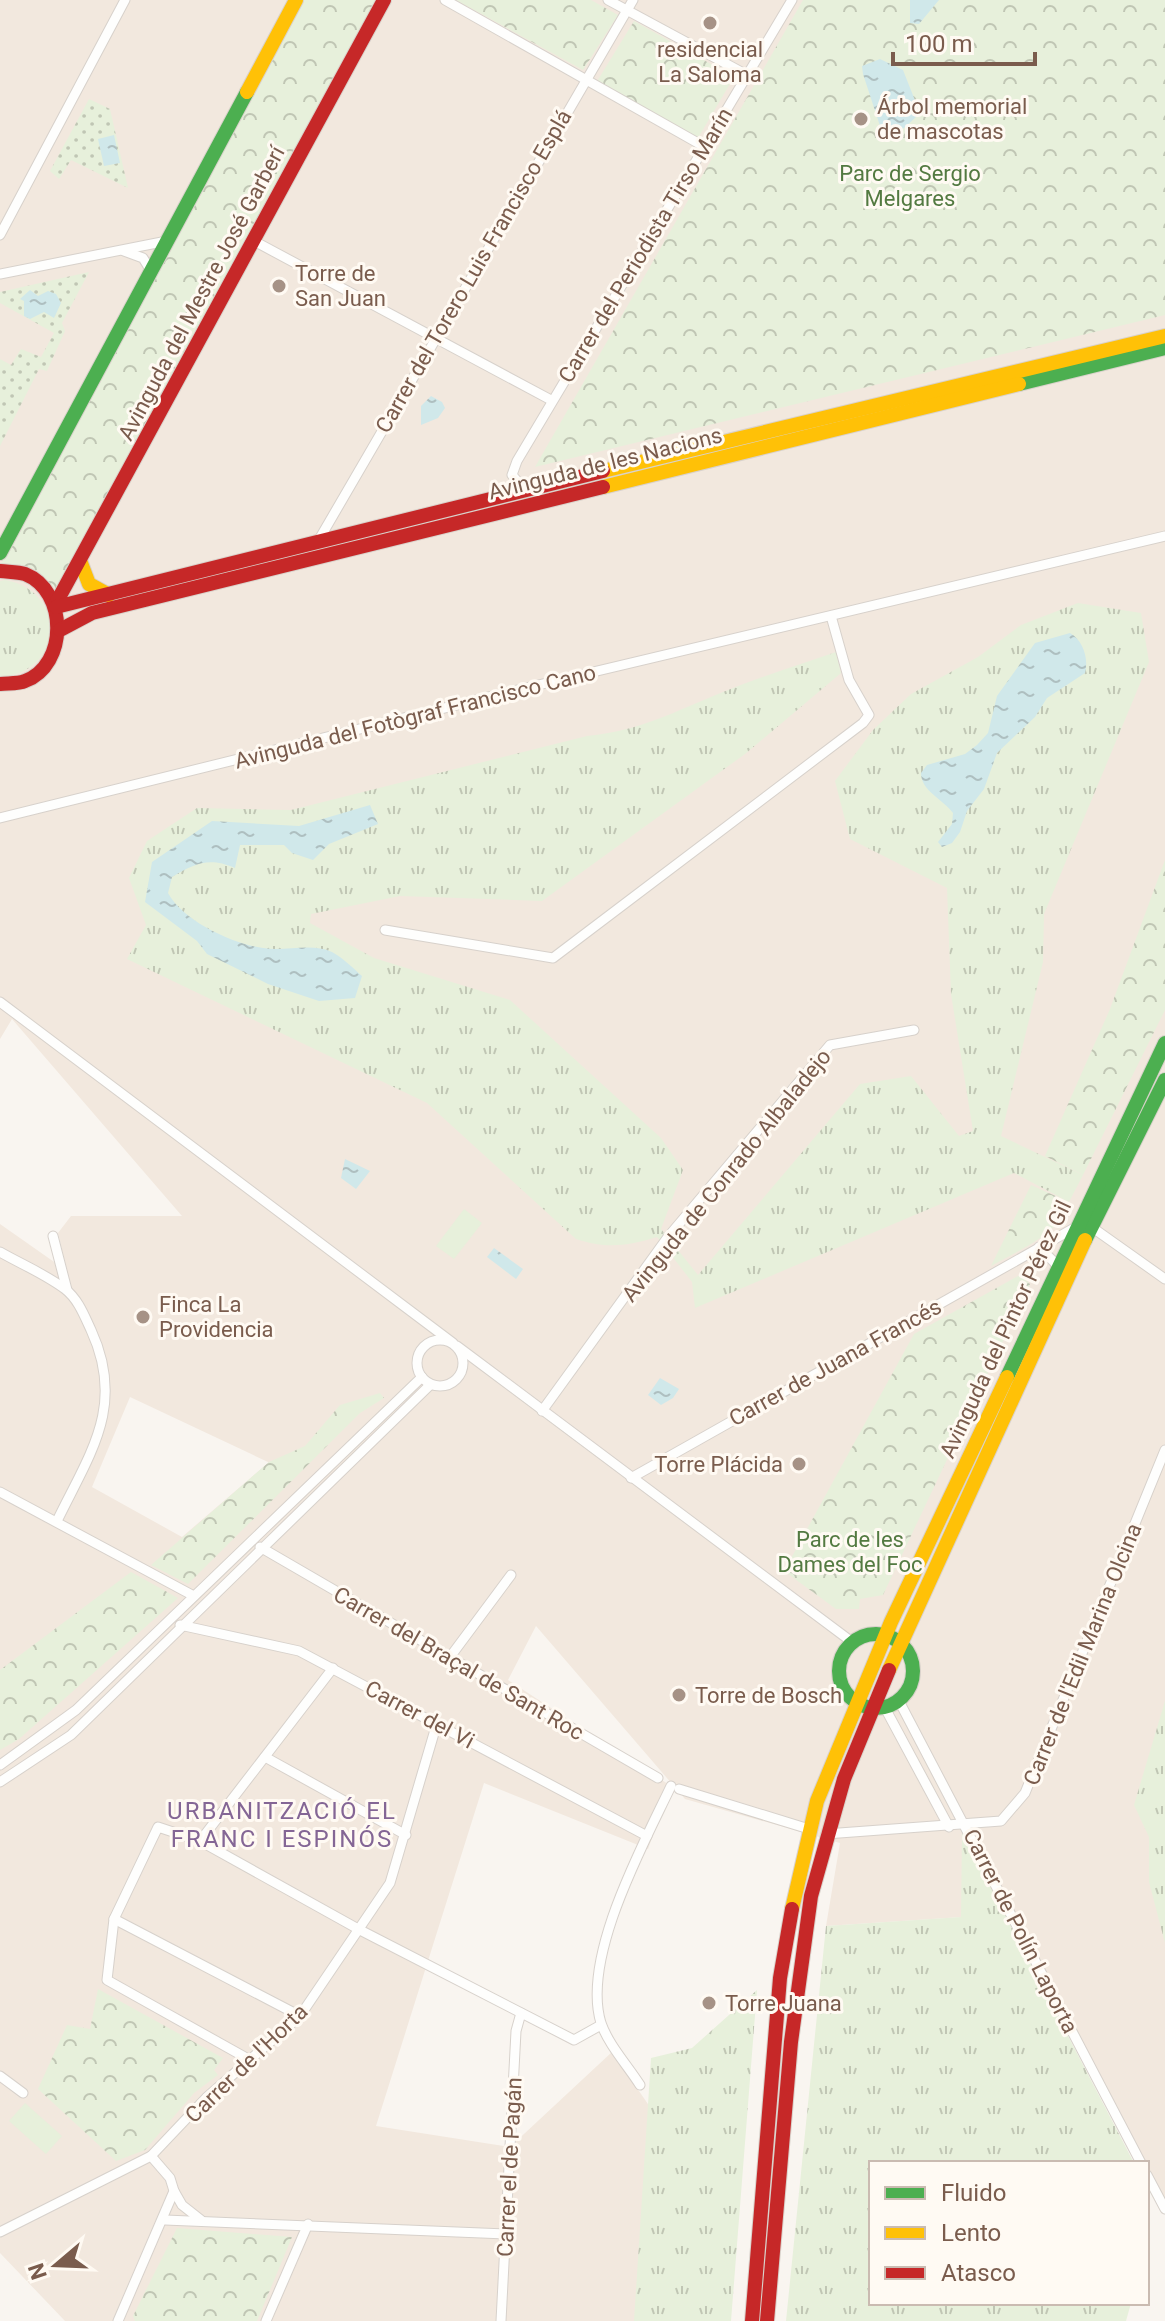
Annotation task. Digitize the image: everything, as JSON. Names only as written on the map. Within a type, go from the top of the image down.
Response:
[{"type":"street","points":[[0,235],[125,0]]},
{"type":"street","points":[[0,553],[296,0]]},
{"type":"street","name":"Avinguda del Mestre José Garberí","points":[[56,606],[384,0]]},
{"type":"street","points":[[445,0],[705,147]]},
{"type":"street","points":[[608,0],[747,75]]},
{"type":"street","name":"Carrer del Torero Luis Francisco Esplá","points":[[317,544],[633,0]]},
{"type":"street","name":"Carrer del Periodista Tirso Marín","points":[[525,490],[512,475],[551,400],[792,0]]},
{"type":"street","points":[[0,274],[167,241]]},
{"type":"street","points":[[254,241],[551,400]]},
{"type":"street","points":[[124,251],[143,258],[151,271]]},
{"type":"street","name":"Avinguda de les Nacions","points":[[56,606],[1165,336]]},
{"type":"street","name":"Avinguda de les Nacions","points":[[60,630],[92,613],[1165,348]]},
{"type":"street","name":"Avinguda del Fotògraf Francisco Cano","points":[[3,816],[1165,536]]},
{"type":"street","points":[[81,563],[89,584],[109,595]]},
{"type":"street","points":[[0,571],[23,574],[40,584],[56,606],[60,630],[56,649],[39,672],[2,688]]},
{"type":"street","points":[[385,930],[553,958],[863,723],[869,715],[867,706],[849,680],[831,616]]},
{"type":"street","points":[[0,1002],[852,1642]]},
{"type":"street","name":"Avinguda de Conrado Albaladejo","points":[[542,1411],[668,1237],[830,1045],[914,1030]]},
{"type":"street","name":"Avinguda del Pintor Pérez Gil","points":[[752,2321],[774,2025],[787,1929],[809,1829],[856,1702],[1076,1227],[1165,1043]]},
{"type":"street","name":"Avinguda del Pintor Pérez Gil","points":[[767,2321],[800,1960],[826,1834],[885,1706],[901,1641],[1165,1080]]},
{"type":"street","points":[[1076,1227],[1093,1228],[1165,1279]]},
{"type":"street","name":"Carrer de Juana Francés","points":[[631,1478],[1076,1227]]},
{"type":"street","points":[[53,1236],[67,1290]]},
{"type":"street","points":[[1039,1247],[1058,1266]]},
{"type":"street","points":[[0,1252],[67,1290],[79,1304],[98,1346],[107,1381],[103,1422],[87,1463],[57,1521]]},
{"type":"street","points":[[428,1324],[424,1345],[417,1359],[422,1377],[430,1385]]},
{"type":"street","points":[[424,1345],[439,1339],[455,1345],[463,1359],[463,1370]]},
{"type":"street","points":[[0,1782],[71,1735],[260,1547],[430,1385],[452,1383],[463,1370],[472,1364],[480,1364]]},
{"type":"street","points":[[0,1765],[76,1710],[192,1595],[422,1377]]},
{"type":"street","name":"Carrer de l'Edil Marina Olcina","points":[[826,1834],[1001,1821],[1025,1793],[1165,1450]]},
{"type":"street","points":[[0,1492],[192,1595]]},
{"type":"street","name":"Carrer del Braçal de Sant Roc","points":[[260,1547],[658,1778]]},
{"type":"street","points":[[450,1657],[511,1575]]},
{"type":"street","name":"Carrer del Vi","points":[[180,1625],[299,1651],[647,1836]]},
{"type":"street","points":[[885,1706],[856,1702],[846,1691],[839,1661],[852,1642],[867,1635],[887,1634],[901,1641]]},
{"type":"street","name":"Avinguda del Pintor Pérez Gil","points":[[885,1706],[912,1678],[911,1660],[901,1641]]},
{"type":"street","points":[[200,1841],[333,1668]]},
{"type":"street","name":"Carrer de Polín Laporta","points":[[885,1706],[967,1825],[1140,2161]]},
{"type":"street","name":"Carrer de Polín Laporta","points":[[885,1706],[949,1827]]},
{"type":"street","name":"Carrer de l'Horta","points":[[0,2232],[32,2213],[151,2156],[206,2098],[300,2016],[390,1883],[437,1723]]},
{"type":"street","points":[[265,1757],[406,1835]]},
{"type":"street","points":[[640,2085],[601,2025],[595,1990],[612,1918],[647,1836],[675,1787],[809,1829]]},
{"type":"street","points":[[250,2060],[107,1980],[114,1919],[158,1827],[200,1841],[360,1930],[574,2040],[601,2025]]},
{"type":"street","points":[[114,1919],[300,2016]]},
{"type":"street","name":"Carrer el de Pagán","points":[[501,2321],[516,2031],[521,2013]]},
{"type":"street","points":[[0,2076],[23,2093]]},
{"type":"street","points":[[151,2156],[170,2178],[182,2205],[201,2220]]},
{"type":"street","points":[[1149,2179],[1165,2209]]},
{"type":"street","points":[[118,2321],[165,2220],[174,2191]]},
{"type":"street","points":[[165,2220],[506,2234]]},
{"type":"street","points":[[266,2321],[308,2224]]},
{"type":"shaded area","points":[[0,0],[1165,0],[1165,2205],[1149,2176],[1149,2161],[1141,2161],[963,1834],[962,1917],[826,1926],[840,1843],[685,1799],[536,1626],[508,1680],[671,1786],[648,1849],[484,1783],[376,2126],[510,2147],[612,2052],[650,2107],[645,2321],[65,2321],[0,2253],[0,1224],[67,1271],[58,1233],[71,1216],[182,1216],[12,1019],[0,1039]],"holes":[[[130,1397],[268,1463],[182,1537],[92,1487]]]},
{"type":"green space","points":[[303,0],[376,0],[58,590],[38,576],[0,566]]},
{"type":"green space","points":[[456,0],[591,0],[618,15],[583,70]]},
{"type":"green space","name":"Parc de Sergio Melgares","points":[[803,0],[1165,0],[1165,315],[535,467]]},
{"type":"green space","points":[[634,21],[734,77],[698,138],[596,83]]},
{"type":"green space","points":[[89,99],[110,109],[128,188],[71,160],[59,179],[50,171]]},
{"type":"green space","points":[[89,272],[62,323],[65,331],[47,371],[39,369],[0,446],[0,359],[11,365],[21,349],[41,357],[54,333],[0,303],[0,292]]},
{"type":"green space","points":[[0,581],[25,587],[40,599],[48,614],[50,631],[46,647],[37,662],[21,672],[0,677]]},
{"type":"green space","points":[[1078,603],[1141,613],[1149,662],[1044,914],[1043,962],[1001,1136],[1083,1175],[1069,1202],[1014,1173],[695,1308],[692,1282],[657,1237],[617,1245],[576,1239],[427,1103],[127,959],[146,925],[129,878],[147,841],[197,808],[291,810],[625,729],[836,652],[841,673],[745,754],[542,901],[400,896],[311,914],[310,923],[374,958],[510,1000],[661,1138],[683,1170],[661,1229],[698,1275],[860,1084],[911,1076],[959,1136],[973,1131],[951,994],[947,888],[850,839],[835,781],[873,730],[911,694],[978,657],[1021,625]]},
{"type":"green space","points":[[1165,860],[1165,1010],[1083,1175],[1045,1156],[1110,1009]]},
{"type":"green space","points":[[1031,1185],[1069,1202],[1064,1214],[1047,1233],[991,1266]]},
{"type":"green space","points":[[464,1209],[482,1223],[454,1259],[436,1246]]},
{"type":"green space","name":"Parc de les Dames del Foc","points":[[1020,1275],[1030,1284],[883,1595],[860,1599],[859,1609],[836,1609],[784,1571],[914,1334]]},
{"type":"green space","points":[[380,1393],[384,1398],[360,1413],[188,1584],[151,1565],[269,1462],[305,1446],[340,1405]]},
{"type":"green space","points":[[131,1572],[178,1598],[19,1739],[0,1750],[0,1670]]},
{"type":"green space","points":[[1165,1701],[1165,1943],[1149,1882],[1149,1837],[1134,1805]]},
{"type":"green space","points":[[962,1832],[1133,2161],[869,2161],[869,2305],[1130,2305],[1126,2321],[786,2321],[826,1926],[961,1917]]},
{"type":"green space","points":[[98,1989],[223,2058],[214,2070],[218,2075],[194,2093],[145,2150],[116,2161],[38,2089],[67,2025],[90,2029]]},
{"type":"green space","points":[[757,1990],[731,2321],[634,2321],[651,2058],[692,2048]]},
{"type":"green space","points":[[25,2103],[62,2136],[46,2154],[9,2121]]},
{"type":"green space","points":[[177,2228],[292,2237],[257,2321],[135,2321],[133,2316]]},
{"type":"water","points":[[910,0],[939,0],[919,24],[910,23]]},
{"type":"water","points":[[880,59],[903,70],[916,103],[916,117],[904,128],[891,133],[881,129],[863,74],[862,66]]},
{"type":"water","points":[[114,135],[120,163],[104,166],[98,139]]},
{"type":"water","points":[[30,290],[38,296],[48,291],[56,294],[61,303],[54,318],[44,312],[30,319],[24,316],[24,301],[20,299]]},
{"type":"water","points":[[431,396],[442,402],[445,408],[438,418],[421,425],[421,406]]},
{"type":"water","points":[[1070,633],[1084,650],[1085,673],[1047,698],[1035,717],[997,753],[984,789],[967,811],[960,832],[952,843],[942,847],[938,842],[952,824],[953,813],[928,790],[921,773],[927,765],[965,754],[977,745],[988,733],[997,696],[1035,643]]},
{"type":"water","points":[[370,805],[378,824],[329,844],[313,860],[292,853],[284,845],[240,845],[235,868],[210,862],[196,865],[172,877],[168,893],[197,922],[238,942],[263,948],[307,947],[332,952],[362,976],[355,998],[319,1001],[268,984],[207,954],[197,941],[145,902],[152,862],[212,821],[299,826]]},
{"type":"water","points":[[345,1159],[370,1171],[356,1189],[341,1178]]},
{"type":"water","points":[[494,1248],[523,1269],[516,1279],[487,1257]]},
{"type":"water","points":[[660,1378],[679,1389],[673,1398],[661,1405],[648,1395]]},
{"type":"traffic: fast","points":[[0,553],[247,92]]},
{"type":"traffic: fast","points":[[1019,384],[1165,348]]},
{"type":"traffic: fast","points":[[1007,1377],[1165,1043]]},
{"type":"traffic: fast","points":[[1085,1240],[1165,1080]]},
{"type":"traffic: fast","points":[[876,1634],[890,1637],[902,1645],[910,1657],[913,1671],[910,1685],[902,1697],[890,1705],[876,1708],[862,1705],[850,1697],[842,1685],[839,1671],[842,1657],[850,1645],[862,1637],[876,1634]]},
{"type":"traffic: slow","points":[[247,92],[296,0]]},
{"type":"traffic: slow","points":[[603,471],[1165,336]]},
{"type":"traffic: slow","points":[[603,487],[1019,384]]},
{"type":"traffic: slow","points":[[81,563],[89,584],[109,595]]},
{"type":"traffic: slow","points":[[889,1670],[1085,1240]]},
{"type":"traffic: slow","points":[[792,1909],[817,1801],[891,1622],[1007,1377]]},
{"type":"traffic: jam","points":[[55,605],[384,0]]},
{"type":"traffic: jam","points":[[56,607],[603,471]]},
{"type":"traffic: jam","points":[[60,630],[92,613],[603,487]]},
{"type":"traffic: jam","points":[[0,571],[25,574],[39,583],[49,596],[57,628],[55,645],[39,673],[22,682],[0,684]]},
{"type":"traffic: jam","points":[[767,2321],[791,2042],[811,1896],[844,1779],[889,1670]]},
{"type":"traffic: jam","points":[[752,2321],[780,1978],[792,1909]]},
{"type":"place","name":"residencial La Saloma","points":[[710,23]]},
{"type":"place","name":"Árbol memorial de mascotas","points":[[861,119]]},
{"type":"place","name":"Torre de San Juan","points":[[279,286]]},
{"type":"place","name":"Finca La Providencia","points":[[143,1317]]},
{"type":"place","name":"Torre Plácida","points":[[799,1464]]},
{"type":"place","name":"Torre de Bosch","points":[[679,1695]]},
{"type":"place","name":"Torre Juana","points":[[709,2003]]},
{"type":"district","name":"URBANITZACIÓ EL FRANC I ESPINÓS","points":[[282,1825]]}]
